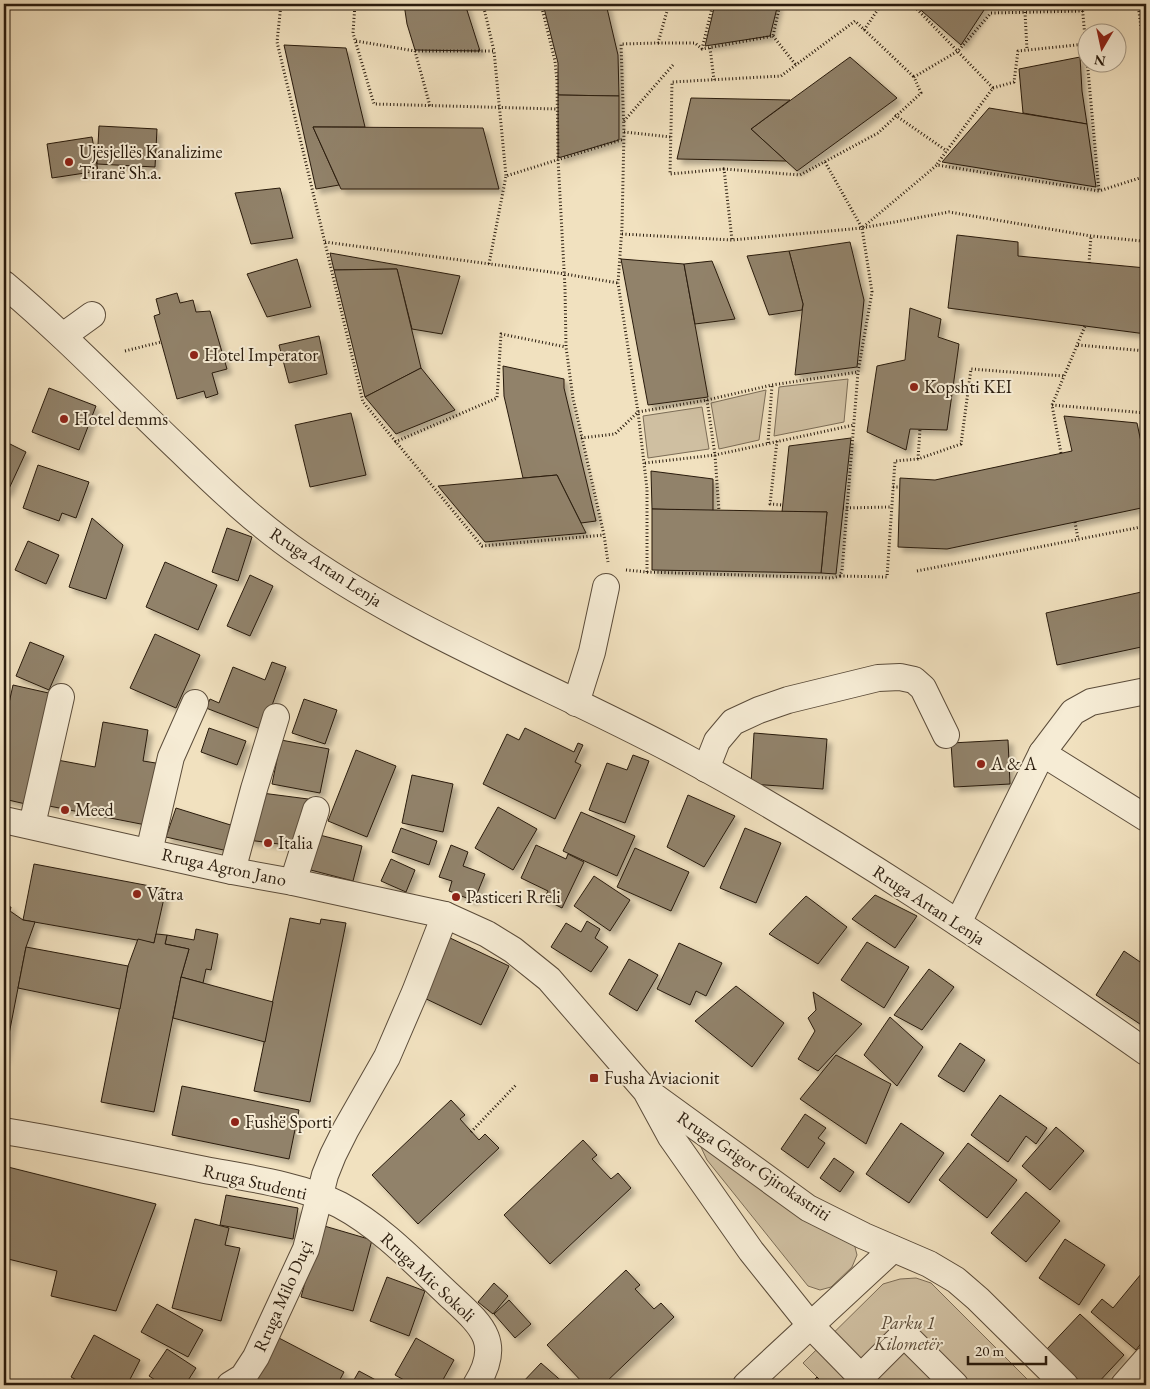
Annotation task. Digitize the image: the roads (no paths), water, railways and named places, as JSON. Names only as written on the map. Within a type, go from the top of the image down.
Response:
[{"type":"street","name":"Rruga Artan Lenja","points":[[4,284],[63,336],[205,475],[249,514],[301,554],[346,583],[407,618],[706,768],[888,878],[958,923],[1009,956],[1146,1052]]},
{"type":"street","points":[[63,336],[92,314]]},
{"type":"street","points":[[576,703],[592,652],[611,575]]},
{"type":"street","points":[[706,768],[717,741],[733,722],[788,700],[878,678],[900,677],[914,680],[923,688],[946,735]]},
{"type":"street","points":[[958,923],[1042,754],[1073,712],[1091,702],[1146,691]]},
{"type":"street","points":[[32,825],[60,697]]},
{"type":"street","points":[[149,852],[171,757],[195,703]]},
{"type":"street","points":[[232,871],[276,717]]},
{"type":"street","points":[[1042,754],[1146,818]]},
{"type":"street","points":[[293,882],[316,810]]},
{"type":"street","name":"Rruga Agron Jano","points":[[4,820],[232,871],[293,882],[445,915]]},
{"type":"street","name":"Rruga Grigor Gjirokastriti","points":[[445,915],[487,934],[513,950],[549,979],[646,1091],[671,1137],[751,1252],[811,1326],[861,1377],[904,1334],[955,1385]]},
{"type":"street","name":"Rruga Studenti","points":[[4,1130],[280,1185],[319,1197],[325,1175],[346,1128],[387,1056],[415,992],[445,915]]},
{"type":"street","name":"Rruga Grigor Gjirokastriti","points":[[646,1091],[808,1208],[929,1264],[956,1280],[978,1299],[1065,1385]]},
{"type":"street","name":"Rruga Milo Duçi","points":[[230,1385],[243,1377],[256,1357],[306,1249],[319,1197]]},
{"type":"street","name":"Rruga Mic Sokoli","points":[[319,1197],[338,1204],[372,1226],[421,1268],[482,1327],[488,1342],[489,1357],[485,1370],[476,1385]]},
{"type":"street","points":[[746,1385],[893,1248]]},
{"type":"street","points":[[1124,1385],[1146,1360]]},
{"type":"place","name":"Ujësjellës Kanalizime Tiranë Sh.a.","points":[[69,162]]},
{"type":"place","name":"Hotel Imperator","points":[[194,355]]},
{"type":"place","name":"Kopshti KEI","points":[[914,387]]},
{"type":"place","name":"Hotel demms","points":[[64,419]]},
{"type":"place","name":"A & A","points":[[981,764]]},
{"type":"place","name":"Meed","points":[[65,810]]},
{"type":"place","name":"Italia","points":[[268,843]]},
{"type":"place","name":"Vatra","points":[[137,894]]},
{"type":"place","name":"Pasticeri Rreli","points":[[456,897]]},
{"type":"place","name":"Fusha Aviacionit","points":[[594,1078]]},
{"type":"place","name":"Fushë Sporti","points":[[235,1122]]},
{"type":"park label","name":"Parku 1 Kilometër","points":[[908,1334]]}]
